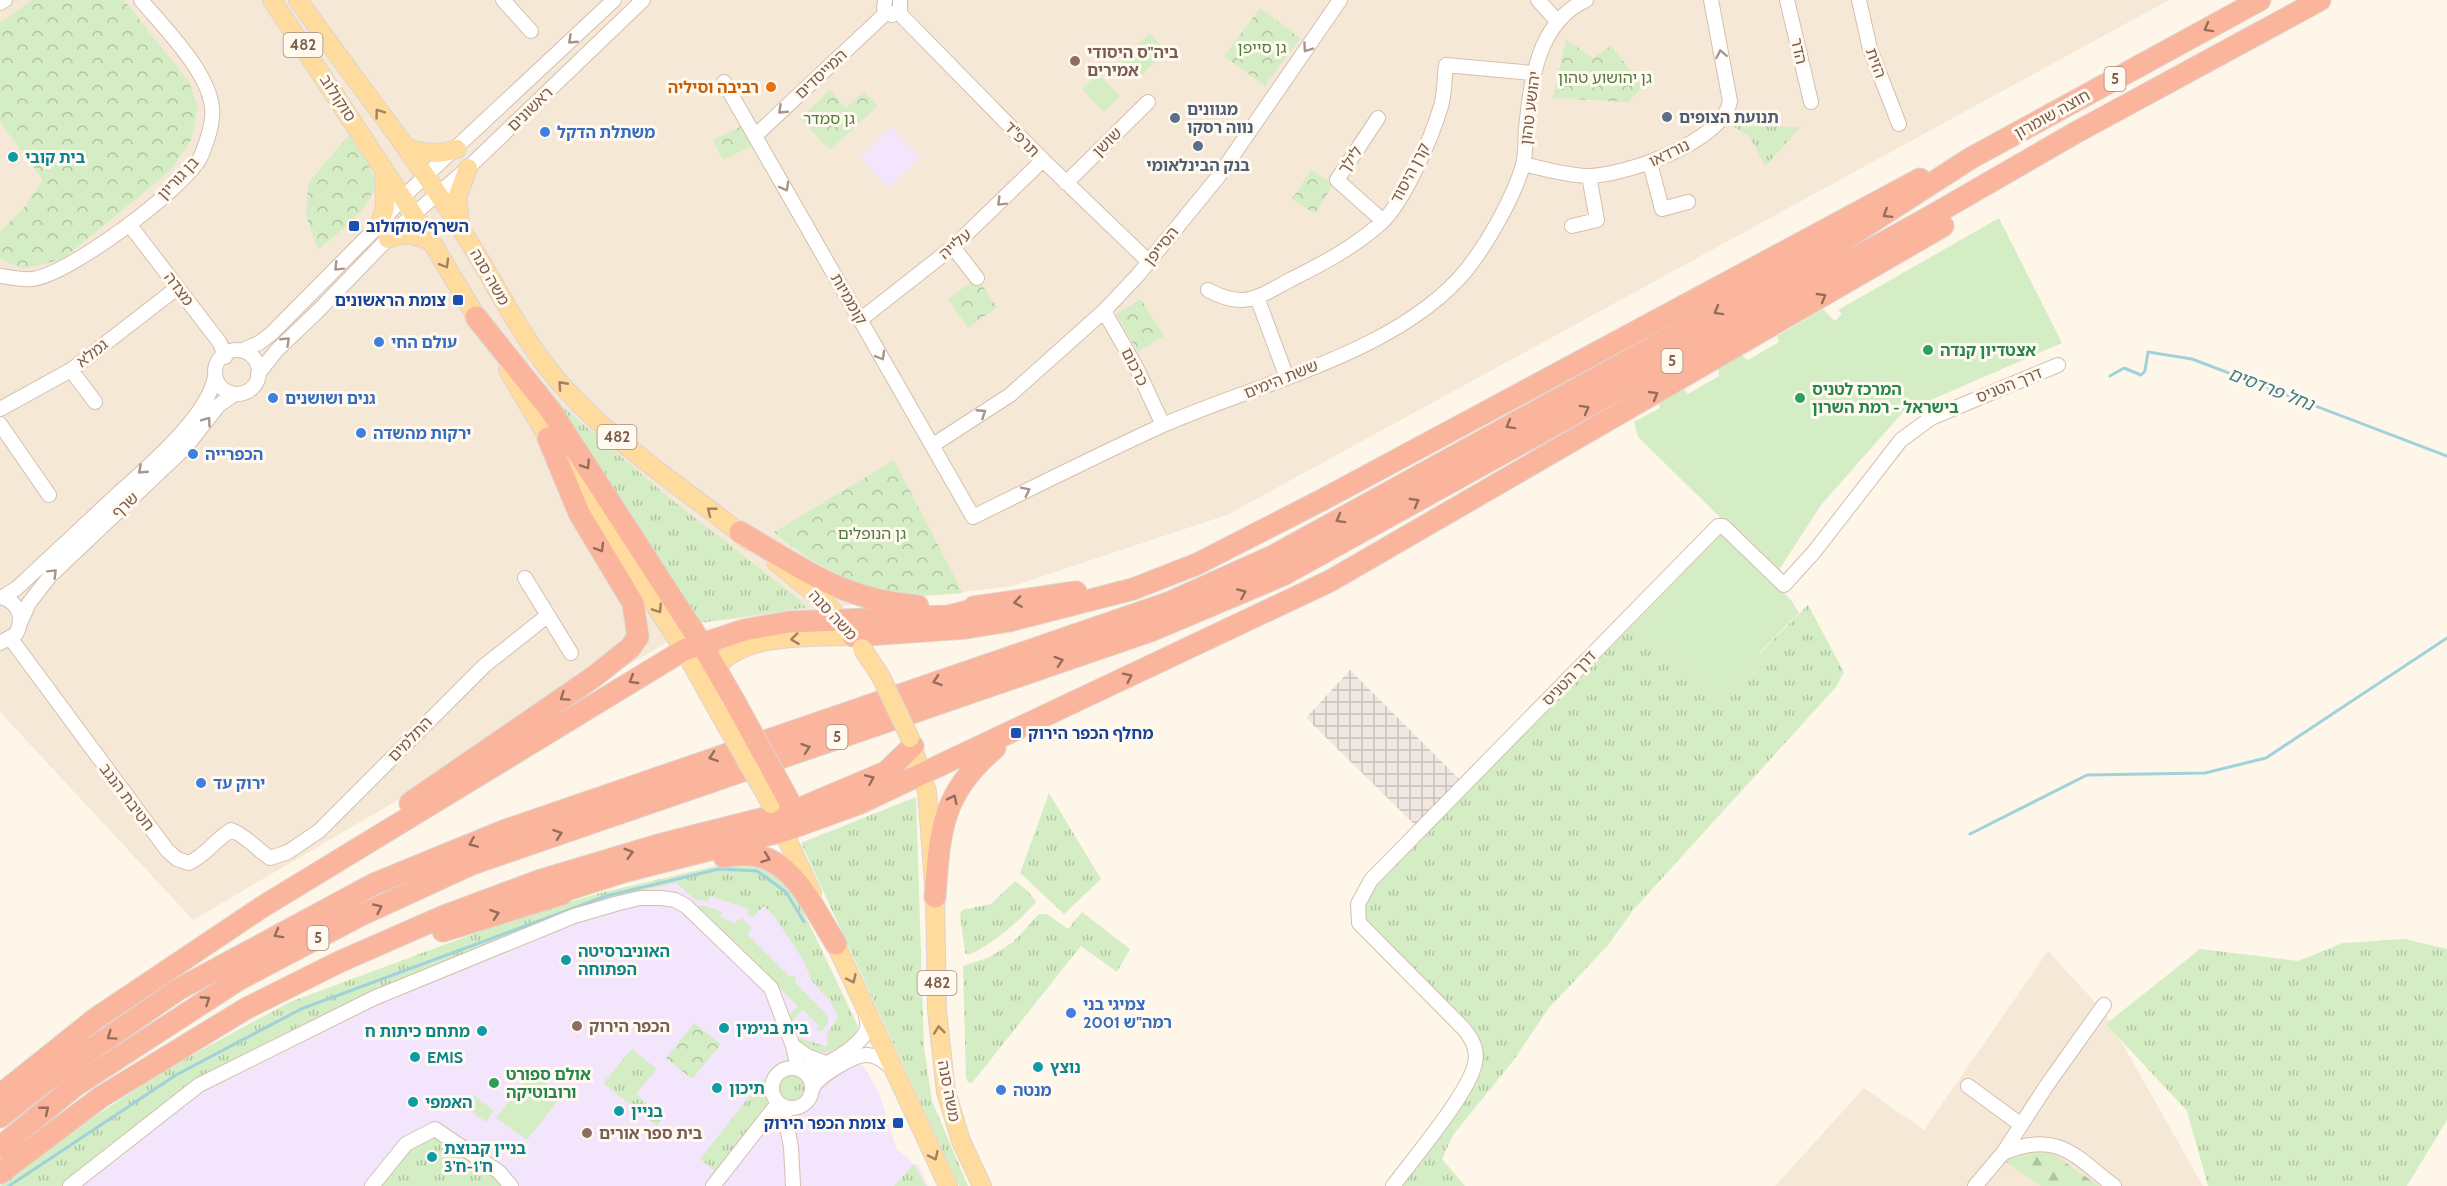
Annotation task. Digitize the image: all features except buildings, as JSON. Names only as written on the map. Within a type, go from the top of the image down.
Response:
[{"type":"highway","name":"חוצה שומרון","points":[[1971,158],[2260,0]]},
{"type":"highway","name":"5","points":[[0,1147],[75,1086],[238,980],[361,915],[472,864],[1153,630],[1283,575],[1892,238],[2075,133],[2320,0]]},
{"type":"highway","points":[[0,1173],[111,1091],[247,1008],[339,962],[444,916],[541,880],[657,845],[783,812],[819,818],[923,774],[1330,580],[1879,264],[2079,145],[2204,64]]},
{"type":"highway","points":[[323,868],[400,825],[692,646],[744,630],[789,622],[852,634],[966,628],[1070,607],[1133,589],[1197,564],[1278,523],[1882,197],[1971,158]]},
{"type":"highway","name":"5","points":[[0,1117],[40,1084],[179,989],[374,884],[506,830],[1168,603],[1273,555],[1822,254],[1971,158]]},
{"type":"highway","points":[[476,317],[552,411],[692,646],[715,668],[721,703],[783,812]]},
{"type":"highway","points":[[0,1095],[96,1019],[323,868],[387,818],[595,676],[630,648],[638,637],[633,603],[579,513],[548,438]]},
{"type":"highway","points":[[740,532],[823,582],[871,600],[944,609],[988,606],[1076,592],[1143,573],[1278,523]]},
{"type":"highway","points":[[852,634],[949,616],[988,606]]},
{"type":"highway","points":[[935,897],[943,820],[954,795],[977,763],[1014,731]]},
{"type":"highway","points":[[339,962],[623,872],[783,812],[886,772],[911,742]]},
{"type":"highway","points":[[548,896],[613,886],[734,854],[756,854],[775,861],[792,876],[836,944]]},
{"type":"main road","name":"סוקולוב","points":[[272,0],[402,198]]},
{"type":"main road","name":"סוקולוב","points":[[298,0],[426,177]]},
{"type":"main road","points":[[405,147],[424,154],[437,155],[456,148]]},
{"type":"main road","points":[[384,168],[387,194],[384,232],[411,234],[431,241]]},
{"type":"main road","points":[[462,230],[457,211],[457,198],[468,168]]},
{"type":"main road","name":"משה סנה","points":[[426,177],[462,230],[527,341],[559,381],[588,412],[628,446],[740,532],[823,600],[852,634],[880,675],[923,774],[935,897],[937,1010],[946,1092],[961,1142],[982,1186]]},
{"type":"main road","name":"משה סנה","points":[[402,198],[431,241],[548,438],[692,646],[721,703]]},
{"type":"main road","points":[[715,668],[724,656],[756,643],[852,634]]},
{"type":"main road","name":"משה סנה","points":[[783,812],[836,944],[948,1186]]},
{"type":"street","points":[[0,2],[5,0]]},
{"type":"street","name":"בן גוריון","points":[[0,276],[32,279],[64,268],[129,224],[174,187],[200,158],[213,118],[209,93],[197,69],[141,0]]},
{"type":"street","points":[[503,0],[531,31]]},
{"type":"street","name":"ראשונים","points":[[402,198],[614,0]]},
{"type":"street","name":"ראשונים","points":[[414,215],[468,168],[643,0]]},
{"type":"street","name":"הסייפן","points":[[933,445],[1010,395],[1104,311],[1149,262],[1218,177],[1340,0]]},
{"type":"street","points":[[1538,0],[1558,22]]},
{"type":"street","name":"יהושע טהון","points":[[1523,164],[1533,73],[1539,53],[1558,22],[1575,5],[1586,0]]},
{"type":"street","name":"נורדאו","points":[[1523,164],[1553,172],[1588,176],[1650,163],[1692,142],[1729,109],[1730,101],[1711,0]]},
{"type":"street","name":"הדר","points":[[1787,0],[1811,102]]},
{"type":"street","name":"הזית","points":[[1859,0],[1870,49],[1899,124]]},
{"type":"street","name":"המייסדים","points":[[755,136],[892,6]]},
{"type":"street","name":"תרפ\"ד","points":[[892,6],[1042,160],[1149,262]]},
{"type":"street","name":"קרן היסוד","points":[[1208,290],[1233,302],[1257,297],[1332,258],[1383,221],[1403,192],[1442,105],[1446,65],[1533,73]]},
{"type":"street","name":"קוממיות","points":[[724,82],[974,516]]},
{"type":"street","name":"שושן","points":[[1066,183],[1148,102]]},
{"type":"street","name":"לילך","points":[[1378,118],[1337,180],[1383,221]]},
{"type":"street","name":"עלייה","points":[[860,320],[953,247],[1042,160]]},
{"type":"street","points":[[1650,163],[1662,209],[1688,202]]},
{"type":"street","name":"ששת הימים","points":[[974,516],[1162,425],[1287,378],[1398,327],[1424,310],[1468,268],[1506,205],[1523,164]]},
{"type":"street","points":[[1572,226],[1597,220],[1588,176]]},
{"type":"street","points":[[402,198],[384,232],[318,312],[277,350],[249,389],[227,393],[219,386],[215,376],[225,357],[259,343],[384,232],[414,215]]},
{"type":"street","name":"מצדה","points":[[129,224],[220,343],[225,357]]},
{"type":"street","points":[[953,247],[977,278]]},
{"type":"street","name":"גמלא","points":[[0,409],[70,370],[177,288]]},
{"type":"street","points":[[1257,297],[1287,378]]},
{"type":"street","name":"כרכום","points":[[1104,311],[1136,367],[1162,425]]},
{"type":"street","points":[[243,350],[255,356],[258,362],[258,375]]},
{"type":"street","name":"דרך הטניס","points":[[1394,1186],[1467,1084],[1476,1054],[1474,1045],[1464,1029],[1359,923],[1358,904],[1371,880],[1718,526],[1723,526],[1784,585],[1814,552],[1901,440],[1912,430],[1930,418],[2058,365]]},
{"type":"street","points":[[70,370],[94,402]]},
{"type":"street","name":"שרף","points":[[2,597],[17,588],[175,440],[200,408],[212,388],[215,376]]},
{"type":"street","name":"שרף","points":[[6,641],[16,634],[28,603],[50,576],[185,448],[219,405],[235,393]]},
{"type":"street","points":[[0,424],[49,495]]},
{"type":"street","points":[[525,578],[571,653]]},
{"type":"street","points":[[2,597],[16,606],[21,621]]},
{"type":"street","name":"התלמים","points":[[270,858],[288,852],[319,831],[484,666],[547,616]]},
{"type":"street","name":"חטיבת הנגב","points":[[6,641],[177,859],[189,863],[203,856],[219,838],[231,830],[245,835],[253,847],[270,858]]},
{"type":"street","points":[[70,1186],[157,1117],[213,1077],[374,998],[574,916],[640,898],[675,900],[686,906],[771,988],[800,1069],[810,1078],[812,1089]]},
{"type":"street","points":[[1975,1186],[2003,1154],[2020,1124],[2104,1005]]},
{"type":"street","points":[[781,1070],[809,1071],[860,1042],[868,1026],[864,1006]]},
{"type":"street","points":[[787,1029],[787,1060],[772,1081],[771,1088],[781,1105],[791,1147],[793,1186]]},
{"type":"street","points":[[793,1046],[807,1056],[826,1063]]},
{"type":"street","points":[[791,1147],[799,1107],[808,1100],[815,1083],[829,1072],[862,1056],[878,1058],[896,1072]]},
{"type":"street","points":[[1968,1086],[2020,1124]]},
{"type":"street","points":[[781,1105],[799,1107]]},
{"type":"street","points":[[713,1186],[781,1105]]},
{"type":"street","points":[[372,1186],[406,1144],[435,1129],[498,1172],[511,1186]]},
{"type":"street","points":[[2003,1154],[2037,1143],[2064,1148],[2114,1186]]},
{"type":"shaded area","points":[[0,0],[2169,0],[1227,515],[1013,586],[700,623],[193,920],[0,712]]},
{"type":"shaded area","name":"גן סמדר","points":[[892,127],[920,158],[888,188],[860,157]]},
{"type":"shaded area","points":[[1350,670],[1460,780],[1415,825],[1306,718]]},
{"type":"shaded area","name":"הכפר הירוק","points":[[676,883],[778,889],[854,1037],[839,1046],[843,1053],[865,1068],[879,1093],[896,1148],[914,1164],[918,1164],[928,1186],[63,1186],[123,1137],[326,1015],[610,898]]},
{"type":"shaded area","points":[[2048,951],[2105,1013],[2203,1186],[1775,1186],[1864,1088],[1924,1130]]},
{"type":"green space","points":[[32,0],[124,0],[189,82],[198,107],[191,140],[171,170],[63,259],[23,269],[0,259],[0,232],[25,206],[43,180],[0,122],[0,23]]},
{"type":"green space","name":"גן סייפן","points":[[1260,8],[1300,38],[1265,86],[1224,56]]},
{"type":"green space","points":[[1149,33],[1166,51],[1139,78],[1121,61]]},
{"type":"green space","name":"גן יהושוע טהון","points":[[1566,39],[1593,58],[1611,46],[1643,86],[1629,102],[1553,98]]},
{"type":"green space","points":[[1098,74],[1120,96],[1104,112],[1082,89]]},
{"type":"green space","name":"גן סמדר","points":[[830,90],[846,108],[864,91],[878,106],[830,150],[800,118]]},
{"type":"green space","points":[[744,125],[754,145],[723,160],[713,140]]},
{"type":"green space","points":[[1733,126],[1801,127],[1765,166],[1750,137]]},
{"type":"green space","points":[[349,135],[370,169],[374,180],[373,189],[363,209],[318,250],[306,215],[308,183]]},
{"type":"green space","points":[[1311,170],[1333,184],[1315,214],[1292,199]]},
{"type":"green space","name":"המרכז לטניס בישראל - רמת השרון","points":[[1999,218],[2062,343],[1903,412],[1821,505],[1777,573],[1638,437],[1634,422],[1660,408],[1658,401],[1683,388],[1688,394],[1719,376],[1718,368],[1741,354],[1748,360],[1779,342],[1777,336],[1823,309],[1835,321],[1842,314],[1838,310]]},
{"type":"green space","points":[[977,278],[997,307],[968,328],[948,299]]},
{"type":"green space","points":[[1141,299],[1164,336],[1138,352],[1116,314]]},
{"type":"green space","points":[[555,400],[667,496],[809,607],[700,623]]},
{"type":"green space","name":"גן הנופלים","points":[[894,460],[963,593],[910,594],[862,584],[817,563],[774,532]]},
{"type":"green space","points":[[1723,532],[1791,600],[1799,613],[1759,653],[1761,656],[1758,660],[1762,664],[1722,706],[1636,621]]},
{"type":"green space","points":[[1808,605],[1844,672],[1836,687],[1634,909],[1608,945],[1548,1009],[1513,1061],[1453,1135],[1442,1159],[1465,1186],[1399,1186],[1475,1078],[1479,1042],[1475,1032],[1373,932],[1367,922],[1363,907],[1368,892],[1636,621],[1722,705],[1762,664],[1758,660],[1759,654]]},
{"type":"green space","points":[[1049,793],[1101,879],[1064,914],[1020,873]]},
{"type":"green space","points":[[916,797],[924,1047],[932,1101],[968,1186],[959,1186],[801,843]]},
{"type":"green space","points":[[738,861],[764,865],[793,890],[858,1026],[854,1036],[837,1048],[820,1052],[798,1040],[800,1038],[827,1047],[827,1034],[838,1017],[830,1001],[811,980],[804,961],[774,916],[764,906],[753,917],[748,915],[748,909],[710,896],[708,901],[696,900],[676,883],[610,898],[326,1015],[123,1137],[63,1186],[0,1186],[37,1155],[166,1069],[290,1002],[516,918],[600,893]]},
{"type":"green space","points":[[1015,881],[1028,891],[1036,902],[1005,932],[968,955],[965,953],[960,914],[962,910],[991,904]]},
{"type":"green space","points":[[702,905],[723,912],[719,916],[734,923],[742,918],[752,928],[747,934],[789,976],[796,976],[795,982],[828,1016],[828,1022],[822,1031],[815,1030],[819,1026],[803,1010],[792,1021],[789,1015],[798,1006],[697,907]]},
{"type":"green space","points":[[1082,912],[1130,949],[1117,972],[1081,946],[972,1083],[968,1082],[966,1079],[963,966],[990,957],[1013,942],[1039,914],[1047,914],[1068,929]]},
{"type":"green space","points":[[2405,939],[2447,949],[2447,1120],[2407,1186],[2208,1186],[2187,1111],[2106,1024],[2200,949],[2298,961],[2343,943]]},
{"type":"green space","points":[[694,1023],[721,1044],[692,1079],[666,1058]]},
{"type":"green space","points":[[632,1049],[657,1069],[636,1094],[663,1117],[657,1126],[603,1083]]},
{"type":"green space","points":[[531,1073],[562,1095],[527,1140],[496,1118]]},
{"type":"green space","points":[[791,1075],[801,1078],[804,1088],[801,1098],[791,1101],[781,1098],[778,1088],[781,1078]]},
{"type":"green space","points":[[764,1078],[766,1099],[772,1111],[719,1174],[700,1159]]},
{"type":"green space","points":[[474,1095],[494,1111],[486,1122],[465,1107]]},
{"type":"green space","points":[[429,1126],[506,1186],[376,1186]]},
{"type":"green space","points":[[2029,1149],[2052,1153],[2099,1186],[2041,1186],[2006,1162],[2011,1156]]},
{"type":"green space","points":[[914,1164],[926,1186],[894,1186]]},
{"type":"waterway","name":"נחל פרדסים","points":[[2110,376],[2124,368],[2141,375],[2145,371],[2148,352],[2192,359],[2447,456]]},
{"type":"waterway","points":[[1970,834],[2087,775],[2205,773],[2266,758],[2447,638]]},
{"type":"waterway","points":[[9,1186],[176,1075],[301,1009],[606,896],[719,869],[757,871],[786,892],[804,922]]},
{"type":"place","name":"ביה\"ס היסודי אמירים","points":[[1075,61]]},
{"type":"place","name":"רביבה וסיליה","points":[[771,87]]},
{"type":"place","name":"תנועת הצופים","points":[[1667,117]]},
{"type":"place","name":"מגוונים נווה רסקו","points":[[1175,118]]},
{"type":"place","name":"משתלת הדקל","points":[[545,132]]},
{"type":"place","name":"בנק הבינלאומי","points":[[1198,146]]},
{"type":"place","name":"בית קובי","points":[[13,157]]},
{"type":"place","name":"השרף/סוקולוב","points":[[354,226]]},
{"type":"place","name":"צומת הראשונים","points":[[458,300]]},
{"type":"place","name":"עולם החי","points":[[379,342]]},
{"type":"place","name":"אצטדיון קנדה","points":[[1928,350]]},
{"type":"place","name":"גנים ושושנים","points":[[273,398]]},
{"type":"place","name":"המרכז לטניס בישראל - רמת השרון","points":[[1800,398]]},
{"type":"place","name":"ירקות מהשדה","points":[[361,433]]},
{"type":"place","name":"הכפרייה","points":[[193,454]]},
{"type":"place","name":"מחלף הכפר הירוק","points":[[1016,733]]},
{"type":"place","name":"ירוק עד","points":[[201,783]]},
{"type":"place","name":"האוניברסיטה הפתוחה","points":[[566,960]]},
{"type":"place","name":"צמיגי בני 2001 רמה\"ש","points":[[1071,1013]]},
{"type":"place","name":"הכפר הירוק","points":[[577,1026]]},
{"type":"place","name":"בית בנימין","points":[[724,1028]]},
{"type":"place","name":"מתחם כיתות ח","points":[[482,1031]]},
{"type":"place","name":"EMIS","points":[[415,1057]]},
{"type":"place","name":"נוצץ","points":[[1038,1067]]},
{"type":"place","name":"אולם ספורט ורובוטיקה","points":[[494,1083]]},
{"type":"place","name":"תיכון","points":[[717,1088]]},
{"type":"place","name":"מנטה","points":[[1001,1090]]},
{"type":"place","name":"האמפי","points":[[413,1102]]},
{"type":"place","name":"בניין","points":[[619,1111]]},
{"type":"place","name":"צומת הכפר הירוק","points":[[898,1123]]},
{"type":"place","name":"בית ספר אורים","points":[[587,1133]]},
{"type":"place","name":"בניין קבוצת ח'1-ח'3","points":[[432,1157]]}]
